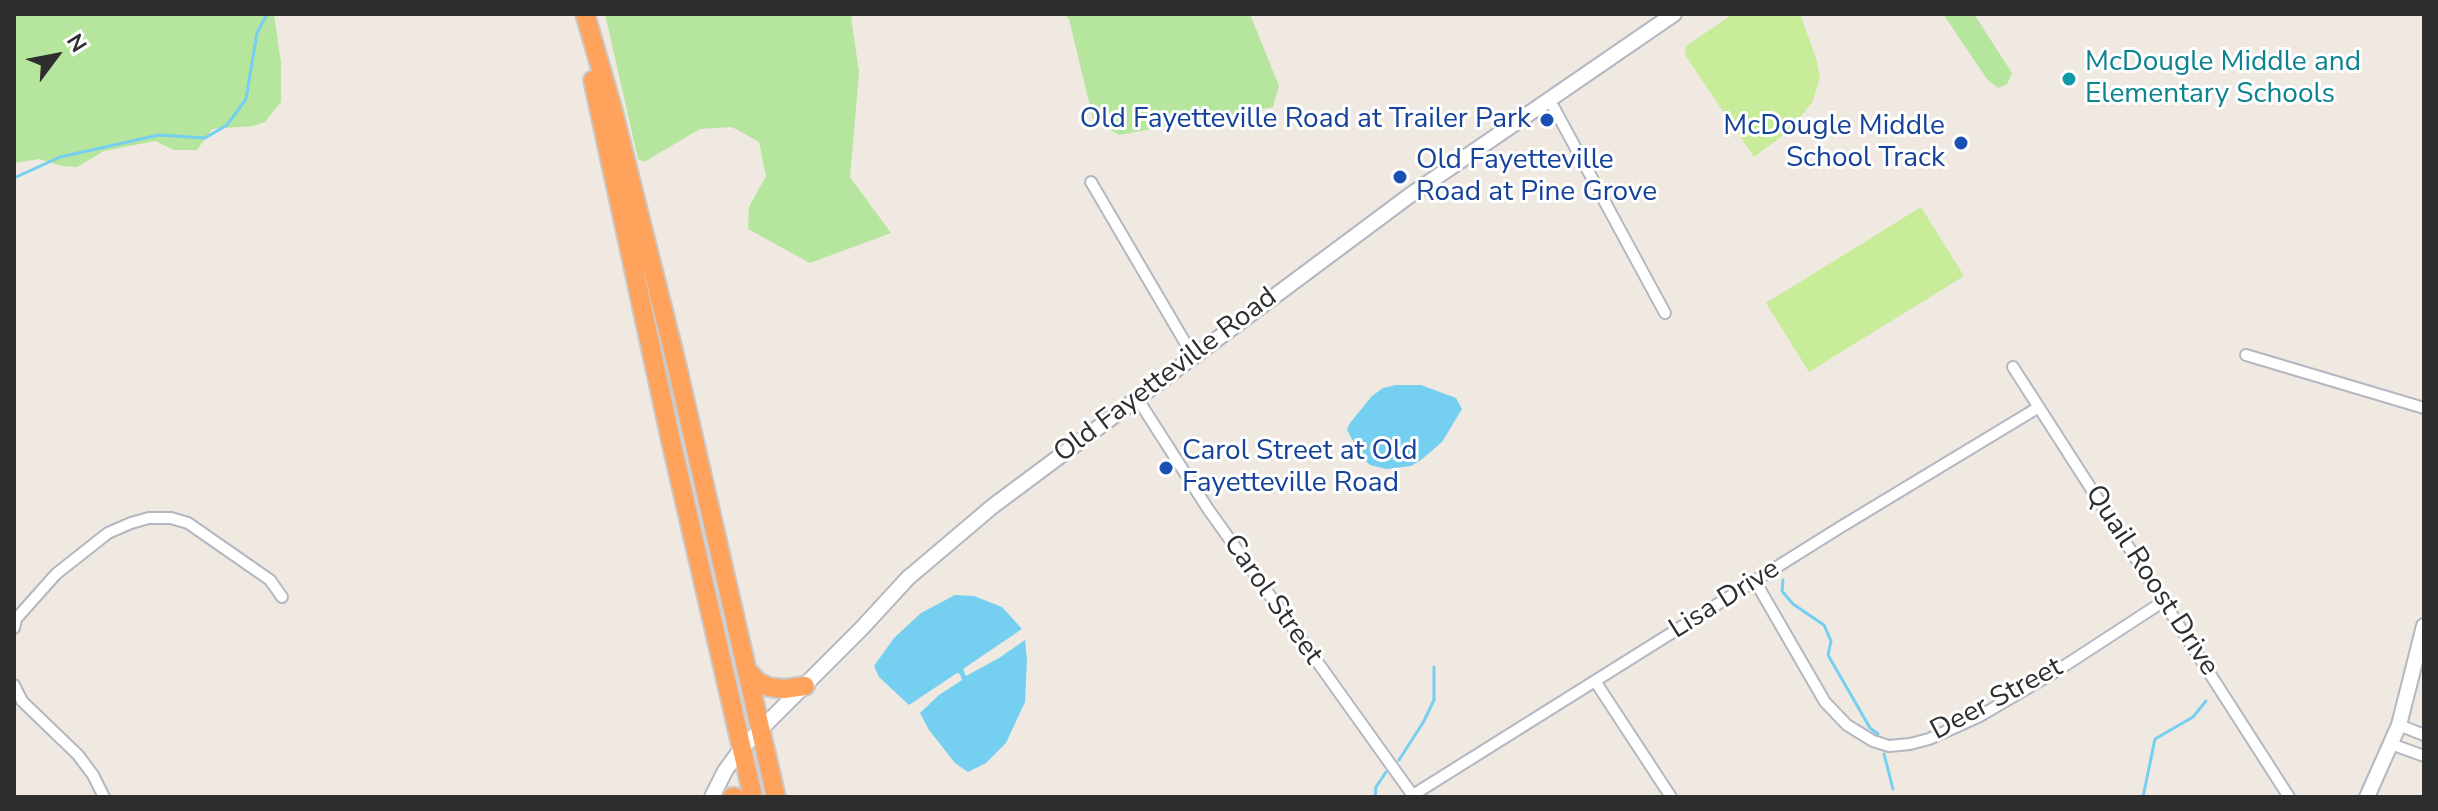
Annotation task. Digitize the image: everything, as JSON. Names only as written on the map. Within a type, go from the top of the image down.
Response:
[{"type":"highway","points":[[583,14],[612,107],[673,348],[776,797]]},
{"type":"highway","points":[[583,14],[671,441],[753,797]]},
{"type":"highway","points":[[746,669],[758,682],[769,687],[784,689],[805,686]]},
{"type":"street","name":"Old Fayetteville Road","points":[[712,797],[741,749],[893,593],[993,506],[1409,196],[1674,14]]},
{"type":"street","points":[[1548,99],[1665,313]]},
{"type":"street","points":[[1091,182],[1193,356]]},
{"type":"street","points":[[2246,355],[2424,408]]},
{"type":"street","name":"Quail Roost Drive","points":[[2013,367],[2289,797]]},
{"type":"street","name":"Carol Street","points":[[1137,398],[1208,509],[1414,796]]},
{"type":"street","name":"Lisa Drive","points":[[1414,796],[2039,407]]},
{"type":"street","points":[[14,628],[16,619],[56,574],[108,533],[149,518],[171,518],[188,523],[270,580],[282,597]]},
{"type":"street","name":"Deer Street","points":[[1755,581],[1825,702],[1847,725],[1873,741],[1889,746],[1929,739],[1980,716],[2055,672],[2164,601]]},
{"type":"street","points":[[2367,797],[2399,725],[2424,626]]},
{"type":"street","points":[[1595,681],[1671,797]]},
{"type":"street","points":[[14,685],[22,701],[78,755],[104,797]]},
{"type":"street","points":[[2399,725],[2424,735]]},
{"type":"street","points":[[2391,744],[2424,756]]},
{"type":"green space","points":[[14,14],[274,14],[281,63],[281,102],[265,122],[212,129],[197,150],[174,150],[155,141],[104,151],[77,167],[39,159],[14,163]]},
{"type":"green space","points":[[605,14],[855,14],[851,17],[859,72],[850,177],[891,233],[810,263],[748,229],[749,207],[766,176],[759,142],[732,127],[700,129],[644,162],[638,159]]},
{"type":"green space","points":[[1064,14],[1250,14],[1279,86],[1273,107],[1119,135],[1093,119],[1069,19]]},
{"type":"green space","points":[[1733,14],[1800,14],[1820,77],[1813,101],[1790,130],[1754,157],[1685,55],[1686,46]]},
{"type":"green space","points":[[1943,14],[1974,14],[2012,73],[2007,84],[1998,88],[1987,79]]},
{"type":"green space","points":[[1921,207],[1964,276],[1809,372],[1766,303]]},
{"type":"water","points":[[1421,385],[1456,398],[1462,409],[1442,442],[1421,460],[1411,466],[1386,469],[1370,465],[1363,459],[1347,430],[1372,396],[1383,388]]},
{"type":"water","points":[[955,595],[974,596],[1002,607],[1022,629],[963,669],[966,676],[1025,640],[1027,660],[1025,702],[1006,743],[986,763],[968,772],[955,763],[920,713],[939,695],[962,680],[960,674],[957,673],[909,705],[879,677],[874,666],[894,638],[921,613]]},
{"type":"waterway","points":[[14,178],[60,157],[159,135],[205,138],[227,125],[246,99],[257,33],[267,14]]},
{"type":"waterway","points":[[1783,580],[1782,591],[1793,604],[1824,625],[1831,641],[1828,655],[1870,728],[1878,734]]},
{"type":"waterway","points":[[1399,760],[1434,700],[1434,667]]},
{"type":"waterway","points":[[2143,797],[2155,739],[2193,717],[2206,701]]},
{"type":"waterway","points":[[1884,754],[1893,789]]},
{"type":"waterway","points":[[1375,797],[1376,787],[1386,772]]},
{"type":"place","name":"McDougle Middle and Elementary Schools","points":[[2069,79]]},
{"type":"place","name":"Old Fayetteville Road at Trailer Park","points":[[1547,120]]},
{"type":"place","name":"McDougle Middle School Track","points":[[1961,143]]},
{"type":"place","name":"Old Fayetteville Road at Pine Grove","points":[[1400,177]]},
{"type":"place","name":"Carol Street at Old Fayetteville Road","points":[[1166,468]]}]
